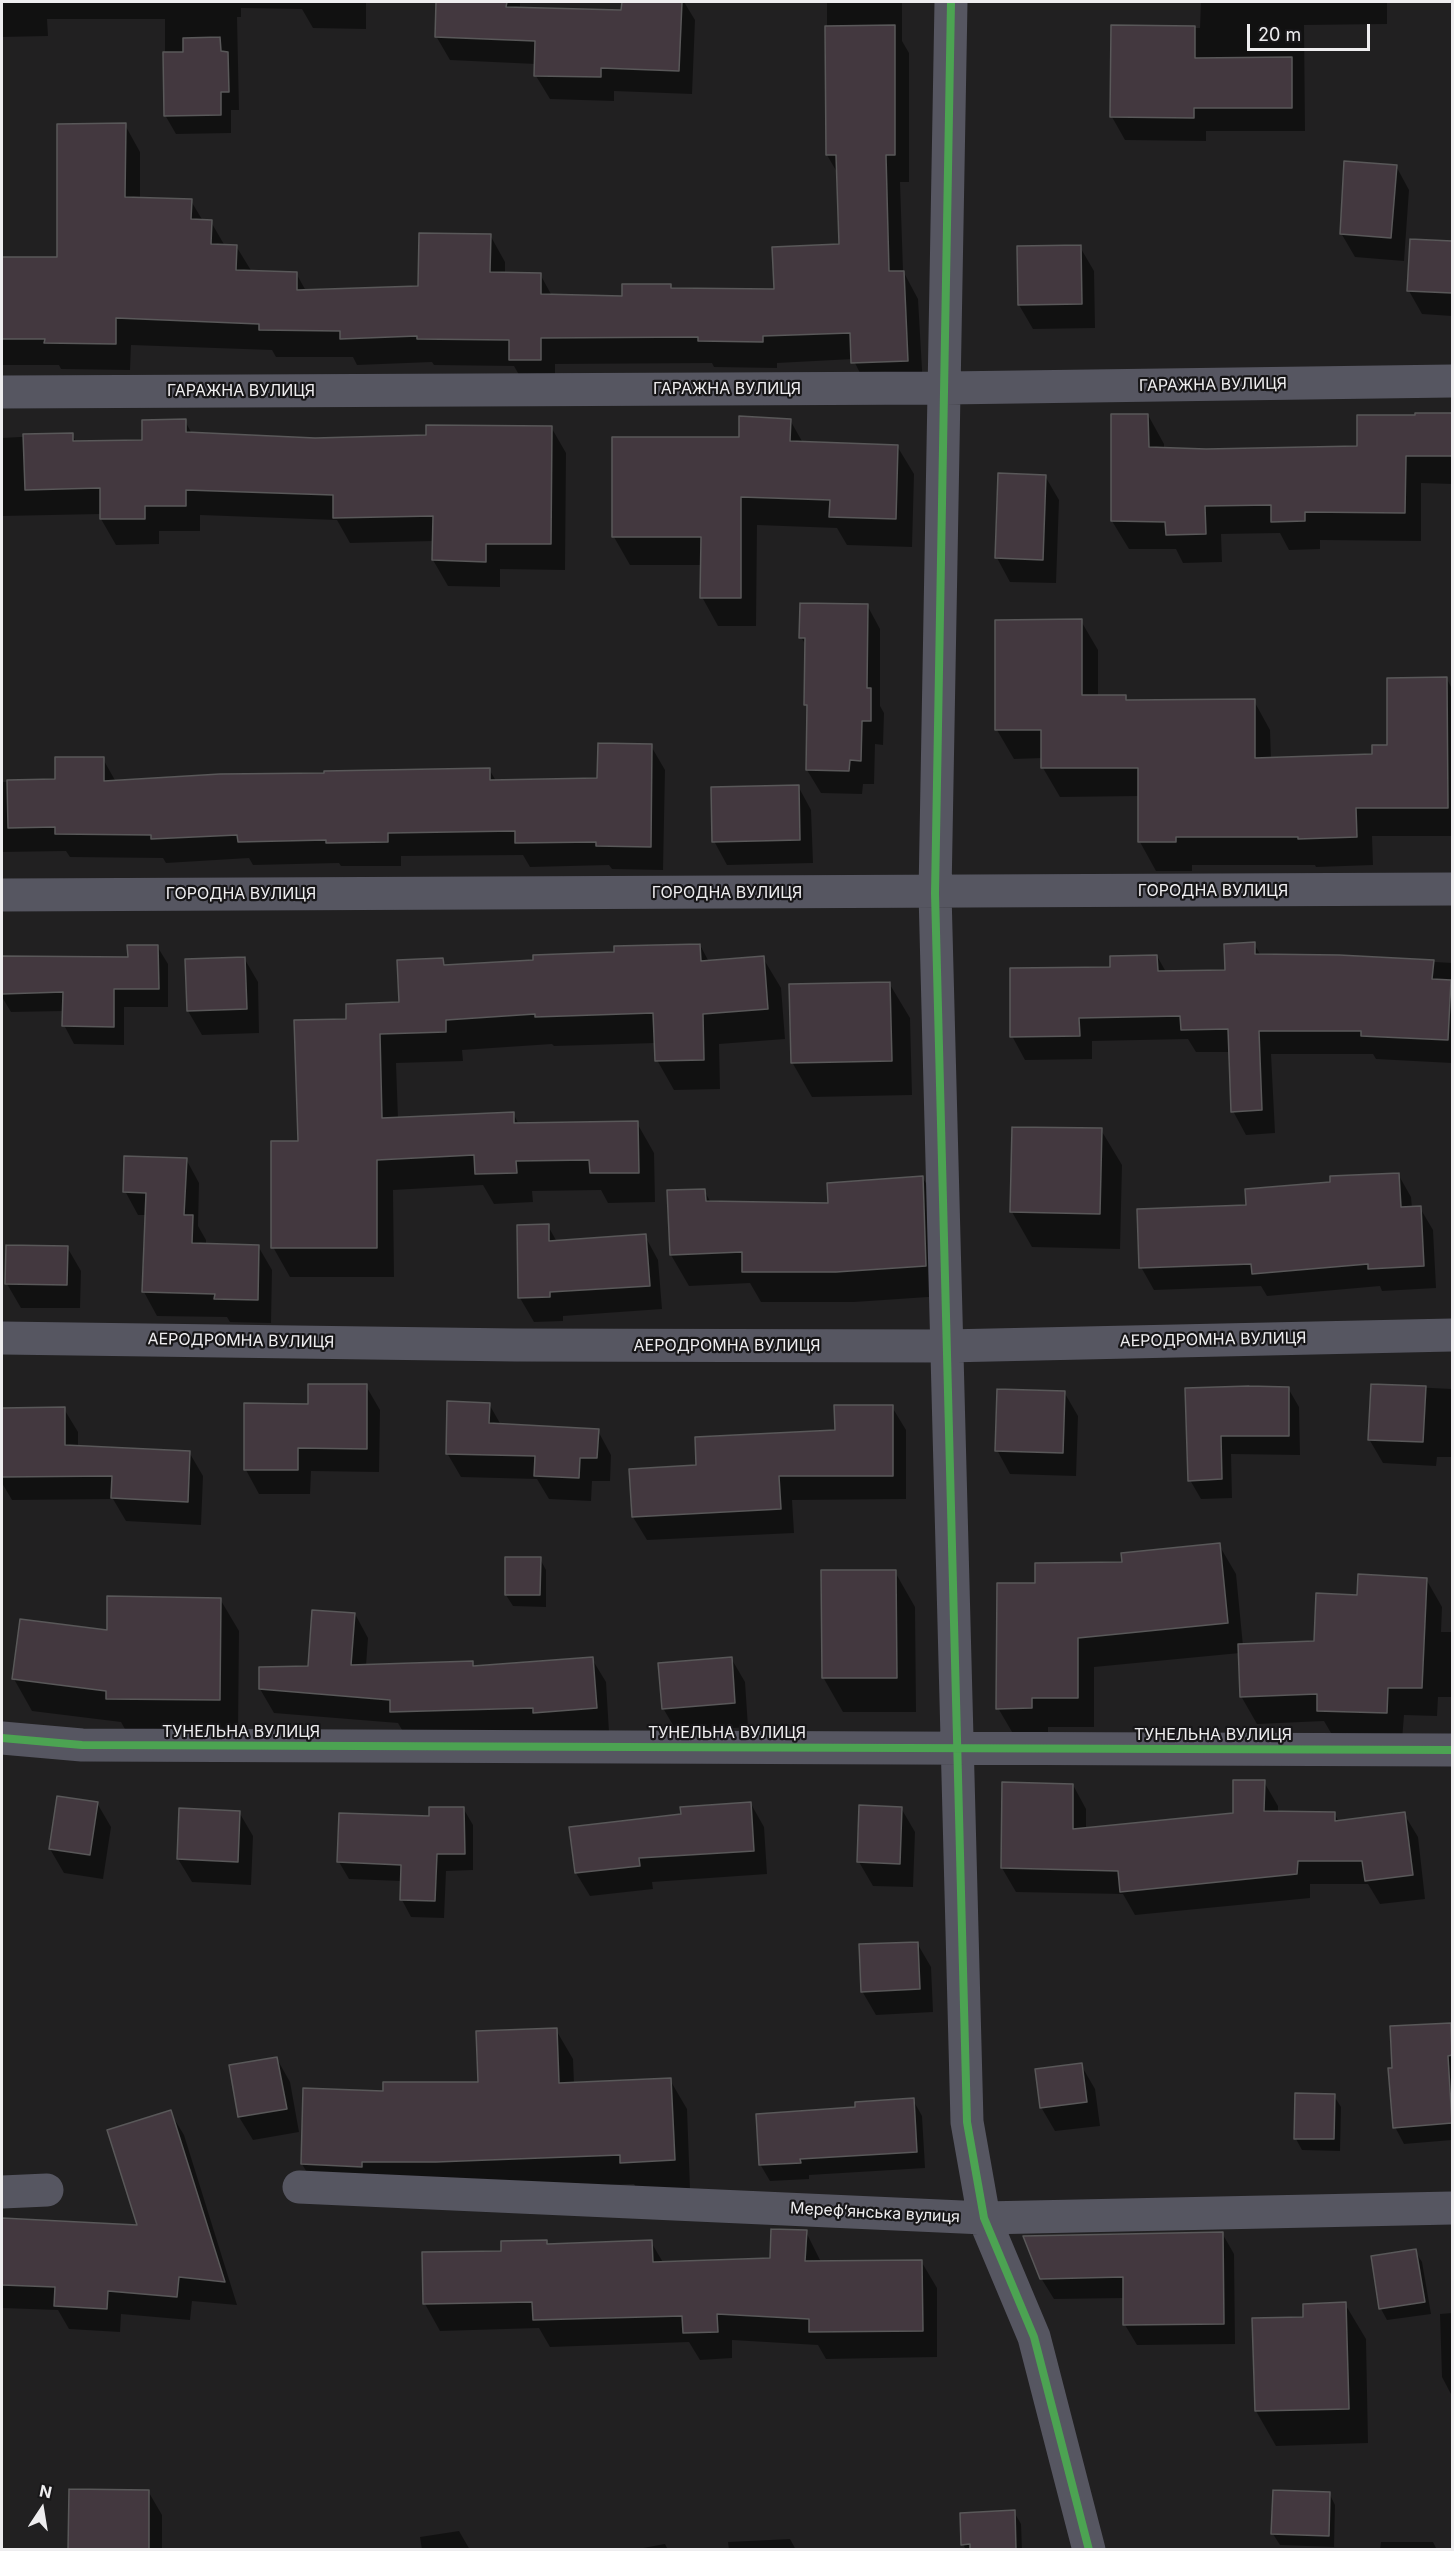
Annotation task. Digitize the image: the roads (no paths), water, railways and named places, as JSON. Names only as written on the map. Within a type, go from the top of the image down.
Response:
[{"type":"street","points":[[951,2],[946,388],[935,893],[967,2122],[984,2218],[1034,2337],[1089,2550]]},
{"type":"street","name":"ГАРАЖНА ВУЛИЦЯ","points":[[2,392],[946,388],[1452,381]]},
{"type":"street","name":"ГОРОДНА ВУЛИЦЯ","points":[[2,895],[935,893],[1452,889]]},
{"type":"street","name":"АЕРОДРОМНА ВУЛИЦЯ","points":[[2,1338],[515,1345],[946,1346],[1452,1335]]},
{"type":"street","name":"ТУНЕЛЬНА ВУЛИЦЯ","points":[[2,1738],[82,1745],[1452,1750]]},
{"type":"street","name":"Мерефʼянська вулиця","points":[[299,2187],[984,2218],[1452,2208]]},
{"type":"street","points":[[2,2192],[47,2190]]}]
